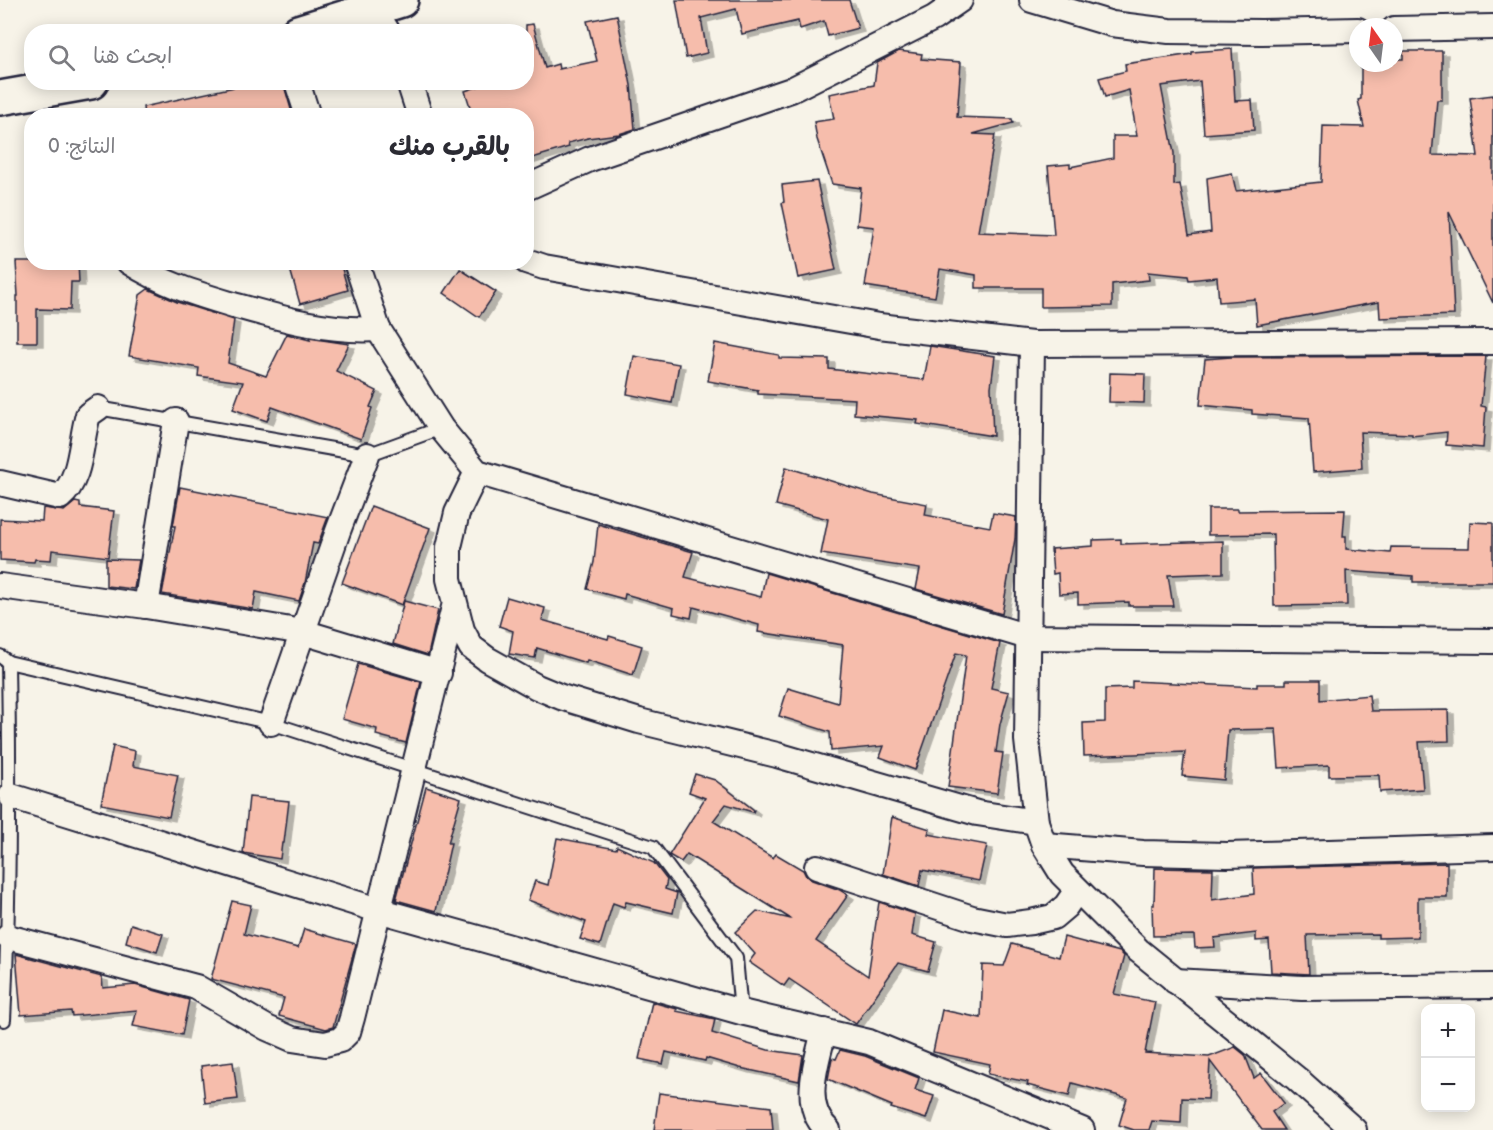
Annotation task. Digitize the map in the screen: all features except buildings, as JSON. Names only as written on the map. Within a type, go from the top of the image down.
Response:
[{"type":"main road","points":[[329,24],[383,10]]},
{"type":"main road","points":[[0,98],[46,90]]},
{"type":"street","points":[[534,184],[590,159],[791,90],[934,18],[960,0]]},
{"type":"street","points":[[1032,0],[1112,24],[1169,31],[1349,30]]},
{"type":"street","points":[[1403,29],[1493,27]]},
{"type":"street","points":[[300,90],[305,108]]},
{"type":"street","points":[[412,90],[417,108]]},
{"type":"street","points":[[534,263],[555,269],[879,326],[1032,344],[1493,342]]},
{"type":"street","points":[[141,270],[174,287],[294,322],[344,329],[378,329]]},
{"type":"street","points":[[359,270],[378,329],[441,428],[477,472],[1028,637],[1493,640]]},
{"type":"street","points":[[1032,344],[1027,740],[1036,822],[1044,845],[1062,874],[1138,950],[1297,1078],[1354,1130]]},
{"type":"street","points":[[0,483],[60,497],[68,491],[76,471],[88,415],[98,408]]},
{"type":"street","points":[[146,606],[176,422]]},
{"type":"street","points":[[272,723],[338,531],[367,455]]},
{"type":"street","points":[[477,472],[457,513],[449,547],[448,579],[462,630],[471,647],[487,659],[537,687],[561,697],[639,721],[777,755],[977,813],[1036,822]]},
{"type":"street","points":[[0,586],[146,606],[303,632],[438,673]]},
{"type":"street","points":[[8,937],[196,987],[267,1028],[292,1039],[325,1044],[340,1040],[348,1032],[454,607]]},
{"type":"street","points":[[11,796],[378,910],[741,1012],[869,1042],[1082,1130]]},
{"type":"street","points":[[1044,845],[1143,853],[1227,855],[1493,847]]},
{"type":"street","points":[[817,867],[972,918],[1007,925],[1053,917],[1066,906],[1077,890]]},
{"type":"street","points":[[1175,981],[1302,988],[1493,986]]},
{"type":"street","points":[[821,1128],[812,1103],[814,1080],[824,1031]]},
{"type":"lane","points":[[98,408],[367,455],[441,428]]},
{"type":"lane","points":[[4,1020],[11,796],[4,659],[272,723],[652,847],[736,958],[741,1012]]}]
